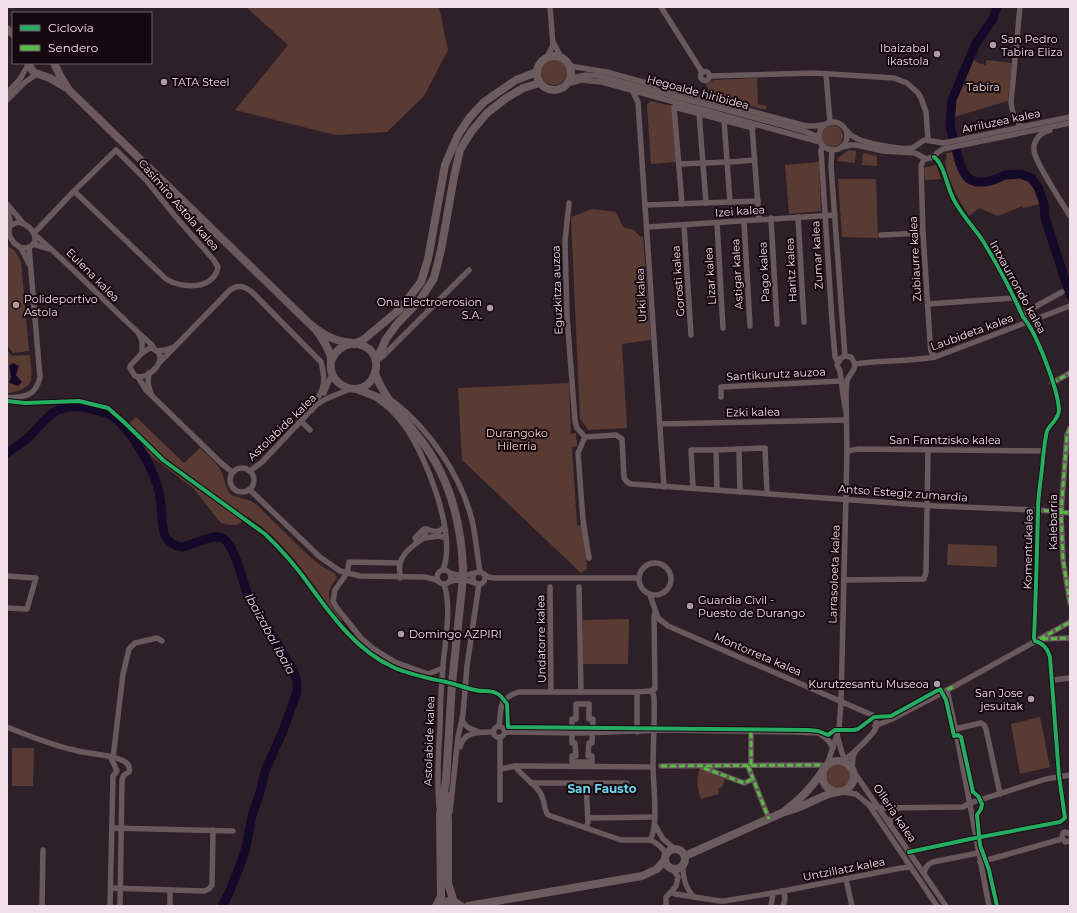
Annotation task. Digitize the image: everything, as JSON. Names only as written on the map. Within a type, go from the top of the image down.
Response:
[{"type":"main road","points":[[552,56],[561,57],[568,62],[570,66],[569,81],[561,89],[553,90],[546,88],[540,83],[537,72],[541,61],[552,56]]},
{"type":"main road","points":[[28,64],[32,70],[69,90]]},
{"type":"main road","points":[[39,74],[48,71],[52,64]]},
{"type":"main road","points":[[54,64],[69,90],[319,334],[326,345],[331,361],[332,375],[337,381],[342,386],[388,402]]},
{"type":"main road","points":[[331,361],[339,348],[363,340],[400,309],[421,282],[428,259],[445,165],[458,135],[470,117],[484,102],[516,80],[537,72]]},
{"type":"main road","points":[[353,389],[368,384],[375,373],[376,361],[386,339],[397,324],[420,300],[434,278],[441,250],[460,150],[471,132],[487,113],[505,99],[523,88],[540,83]]},
{"type":"main road","points":[[310,324],[330,338],[368,348],[376,361]]},
{"type":"main road","points":[[375,373],[388,402],[401,416],[434,459],[447,486],[461,536],[463,568],[462,587],[452,684],[446,781],[448,883],[457,904]]},
{"type":"main road","points":[[685,856],[784,812],[800,799],[824,767],[835,761],[848,765],[853,782],[850,786],[839,792],[822,796],[791,811],[784,812]]},
{"type":"main road","points":[[824,767],[822,777],[826,787],[839,792]]},
{"type":"main road","points":[[437,906],[441,896],[440,814],[446,781]]},
{"type":"main road","points":[[468,906],[491,904],[642,876],[657,869],[680,868],[683,866],[685,856],[681,851],[675,849],[666,857],[657,869]]},
{"type":"main road","points":[[666,857],[667,866],[671,869]]},
{"type":"main road","points":[[437,906],[446,902],[457,904]]},
{"type":"street","points":[[547,57],[552,45],[550,7]]},
{"type":"street","points":[[660,7],[702,72],[700,76],[703,80],[707,80],[710,76],[814,73],[894,78],[904,81],[918,93],[925,107],[928,139],[909,148],[883,146],[858,139],[853,137],[839,122],[830,122],[820,128],[820,142]]},
{"type":"street","points":[[1009,130],[1013,120],[1011,102],[1020,7]]},
{"type":"street","points":[[552,41],[561,57]]},
{"type":"street","points":[[7,93],[20,79],[28,64]]},
{"type":"street","points":[[570,66],[606,72],[806,126],[824,125]]},
{"type":"street","points":[[7,100],[24,83],[39,74]]},
{"type":"street","points":[[826,74],[830,122]]},
{"type":"street","name":"Hegoalde hiribidea","points":[[569,81],[586,75],[599,76],[804,131],[820,142]]},
{"type":"street","points":[[569,81],[593,81],[632,90],[752,125],[810,139],[815,142],[820,142],[829,150],[842,147],[846,142],[847,131]]},
{"type":"street","points":[[632,90],[638,102],[646,94]]},
{"type":"street","name":"Urki kalea","points":[[638,102],[664,487]]},
{"type":"street","name":"Hegoalde hiribidea","points":[[682,204],[674,106],[724,120],[752,125]]},
{"type":"street","name":"Hegoalde hiribidea","points":[[699,113],[706,203]]},
{"type":"street","points":[[1013,115],[1023,127]]},
{"type":"street","name":"Arriluzea kalea","points":[[842,147],[856,145],[883,151],[915,153],[929,159],[950,145],[1009,130],[1070,117]]},
{"type":"street","name":"Hegoalde hiribidea","points":[[724,120],[729,162],[730,202]]},
{"type":"street","points":[[1067,124],[1048,130],[1040,135],[1036,142],[1034,151],[1040,165],[1070,216]]},
{"type":"street","name":"Arriluzea kalea","points":[[967,141],[1067,124]]},
{"type":"street","points":[[752,125],[759,219]]},
{"type":"street","name":"Arriluzea kalea","points":[[928,139],[950,145]]},
{"type":"street","name":"Zumar kalea","points":[[820,142],[832,321],[835,357],[838,362]]},
{"type":"street","points":[[935,142],[938,147],[936,155]]},
{"type":"street","points":[[919,144],[918,150],[922,157]]},
{"type":"street","name":"Casimiro Astola kalea","points":[[33,231],[42,224],[74,191],[116,150],[147,180],[175,216],[213,260],[218,267],[213,279],[200,285],[182,285],[172,283],[74,191]]},
{"type":"street","points":[[832,150],[831,166],[846,356]]},
{"type":"street","name":"Intxaurrondo kalea","points":[[936,155],[956,204],[981,238],[1039,344],[1052,382],[1059,412]]},
{"type":"street","name":"Zubiaurre kalea","points":[[922,157],[923,233],[930,341],[931,351],[935,357]]},
{"type":"street","points":[[682,164],[755,160]]},
{"type":"street","points":[[645,205],[758,201]]},
{"type":"street","name":"Eguzkitza auzoa","points":[[569,203],[565,241],[567,316],[571,376],[575,421],[585,437]]},
{"type":"street","points":[[7,204],[33,231],[35,238],[31,246],[30,266],[40,377],[38,386],[32,394],[17,398],[7,398]]},
{"type":"street","points":[[7,207],[11,225],[8,232],[10,240],[21,248],[30,266]]},
{"type":"street","name":"Izei kalea","points":[[647,227],[835,215]]},
{"type":"street","name":"Haritz kalea","points":[[798,217],[804,322]]},
{"type":"street","name":"Pago kalea","points":[[771,218],[777,324]]},
{"type":"street","name":"Astigar kalea","points":[[744,221],[750,326]]},
{"type":"street","points":[[11,225],[19,222],[24,223]]},
{"type":"street","name":"Lizar kalea","points":[[717,223],[723,328]]},
{"type":"street","name":"Gorosti kalea","points":[[684,225],[691,335]]},
{"type":"street","name":"Eulena kalea","points":[[33,231],[152,345],[155,350]]},
{"type":"street","points":[[881,235],[923,233]]},
{"type":"street","points":[[7,242],[14,243]]},
{"type":"street","points":[[21,248],[31,246]]},
{"type":"street","name":"Eulena kalea","points":[[31,246],[52,249]]},
{"type":"street","points":[[376,361],[387,352],[469,270]]},
{"type":"street","points":[[138,377],[143,377],[149,373],[230,290],[240,286],[252,292],[320,362],[324,374],[323,387],[312,404],[314,408]]},
{"type":"street","name":"Intxaurrondo kalea","points":[[1022,314],[1062,292]]},
{"type":"street","points":[[928,304],[1014,298]]},
{"type":"street","name":"Laubideta kalea","points":[[855,364],[915,360],[935,357],[1069,307]]},
{"type":"street","points":[[138,332],[142,342],[142,353]]},
{"type":"street","points":[[176,346],[155,350],[148,349],[142,353],[130,367],[133,373],[138,377],[146,390],[232,472],[230,476],[230,484],[234,491],[243,493],[250,490],[320,557],[340,571],[360,576],[400,578],[425,577],[447,570],[450,574],[458,576],[479,573],[491,578],[638,578]]},
{"type":"street","points":[[155,350],[161,357],[160,363]]},
{"type":"street","points":[[846,356],[851,357],[855,364],[854,369],[847,380],[846,412],[838,362],[841,358],[846,356]]},
{"type":"street","points":[[840,371],[845,373],[851,372]]},
{"type":"street","points":[[149,373],[148,383],[151,394]]},
{"type":"street","points":[[1052,382],[1070,373]]},
{"type":"street","points":[[314,408],[327,388],[328,380],[332,375]]},
{"type":"street","name":"Santikurutz auzoa","points":[[721,396],[721,387],[841,381]]},
{"type":"street","name":"Astolabide kalea","points":[[250,471],[262,462],[314,408],[326,399],[353,389]]},
{"type":"street","points":[[388,402],[417,446],[429,471],[436,492],[446,538],[447,555],[441,571],[437,575],[438,581]]},
{"type":"street","points":[[388,402],[402,408],[443,455],[456,479],[471,519],[479,573],[485,578],[479,583],[468,659],[466,688],[458,737],[448,824]]},
{"type":"street","name":"Larrasoloeta kalea","points":[[824,767],[833,748],[839,729],[841,702],[847,451],[846,412]]},
{"type":"street","name":"Komentukalea","points":[[1038,640],[1034,638],[1038,510],[1044,451],[1048,430],[1059,412]]},
{"type":"street","name":"Ezki kalea","points":[[660,424],[846,420]]},
{"type":"street","points":[[301,421],[310,430]]},
{"type":"street","name":"Kalebarria","points":[[1070,428],[1067,435],[1069,441],[1068,457],[1061,513],[1063,560],[1070,603]]},
{"type":"street","name":"Antso Estegiz zumardia","points":[[585,437],[616,435],[622,439],[624,478],[631,484],[927,506],[1038,510],[1070,513]]},
{"type":"street","points":[[585,437],[578,454],[583,520],[589,558]]},
{"type":"street","points":[[693,488],[691,450],[765,448],[767,494]]},
{"type":"street","points":[[739,449],[740,492]]},
{"type":"street","name":"San Frantzisko kalea","points":[[847,451],[859,449],[1044,451]]},
{"type":"street","points":[[716,450],[717,490]]},
{"type":"street","points":[[844,580],[924,580],[926,572],[928,450]]},
{"type":"street","name":"Astolabide kalea","points":[[232,472],[239,468],[250,471],[254,478],[253,486],[250,490]]},
{"type":"street","points":[[417,542],[415,538],[421,530],[427,529],[429,531],[438,532],[444,527]]},
{"type":"street","points":[[424,538],[427,529]]},
{"type":"street","points":[[400,578],[400,563],[403,556],[417,542],[424,538],[439,536],[446,538]]},
{"type":"street","points":[[400,563],[349,562],[347,573],[335,590],[334,601],[337,608],[361,638],[374,649],[395,662],[428,674],[443,668]]},
{"type":"street","points":[[651,563],[656,563],[666,567],[672,581],[668,590],[659,595],[650,595],[641,588],[638,578],[642,569],[651,563]]},
{"type":"street","points":[[479,573],[472,579],[479,583]]},
{"type":"street","points":[[446,583],[451,578],[450,574]]},
{"type":"street","points":[[7,576],[36,578],[27,609],[7,608]]},
{"type":"street","points":[[425,577],[446,583],[456,580],[469,580],[479,583],[493,578],[501,578]]},
{"type":"street","name":"Astolabide kalea","points":[[440,814],[437,768],[448,595],[446,583]]},
{"type":"street","name":"Undatorre kalea","points":[[550,586],[552,691]]},
{"type":"street","points":[[578,587],[580,692]]},
{"type":"street","name":"Montorreta kalea","points":[[650,595],[660,621],[672,629],[872,715],[876,722]]},
{"type":"street","points":[[650,840],[653,836],[655,825],[653,767],[654,698],[651,691],[654,689],[655,684],[654,617],[659,595]]},
{"type":"street","points":[[848,765],[876,722],[888,720],[947,690],[1070,622]]},
{"type":"street","points":[[124,775],[120,774],[117,770],[112,758],[123,674],[129,648],[140,641],[157,638],[162,641]]},
{"type":"street","points":[[1038,640],[1070,638]]},
{"type":"street","points":[[909,852],[1060,822],[1065,818],[1059,776],[1052,680],[1048,652],[1038,640]]},
{"type":"street","points":[[1052,680],[1070,678]]},
{"type":"street","points":[[947,690],[968,793],[973,802],[972,813],[978,853],[989,906]]},
{"type":"street","name":"Undatorre kalea","points":[[499,726],[500,708],[504,700],[508,695],[519,692],[651,691]]},
{"type":"street","points":[[637,692],[637,732]]},
{"type":"street","points":[[576,704],[589,704],[589,719],[593,719],[592,743],[589,743],[588,756],[592,756],[592,762],[572,762],[572,756],[576,756],[576,743],[572,744],[572,733],[572,719],[576,719],[576,704]]},
{"type":"street","points":[[462,719],[469,729],[479,732],[493,732]]},
{"type":"street","points":[[956,729],[981,724],[984,725],[1000,794]]},
{"type":"street","points":[[493,732],[495,727],[499,726],[502,727],[505,732]]},
{"type":"street","points":[[7,727],[37,739],[66,748],[120,759],[130,768],[129,772],[124,775],[122,780],[120,906]]},
{"type":"street","points":[[751,731],[749,766],[769,819]]},
{"type":"street","points":[[505,732],[572,733],[751,731],[819,734],[828,740],[833,748]]},
{"type":"street","points":[[455,768],[457,765],[462,740],[466,736],[479,732]]},
{"type":"street","points":[[493,732],[495,736],[500,737]]},
{"type":"street","points":[[500,737],[503,736],[505,732]]},
{"type":"street","name":"Olleria kalea","points":[[837,735],[848,765],[880,808],[946,906]]},
{"type":"street","points":[[500,737],[500,800]]},
{"type":"street","points":[[848,765],[856,752]]},
{"type":"street","points":[[110,906],[113,776],[120,764],[125,763]]},
{"type":"street","points":[[501,769],[515,766],[653,767]]},
{"type":"street","points":[[515,766],[524,778],[540,792],[545,811],[548,815],[621,840],[650,840],[659,844],[666,857]]},
{"type":"street","points":[[661,766],[824,767]]},
{"type":"street","points":[[698,766],[744,783],[753,779]]},
{"type":"street","points":[[869,805],[880,808],[963,807],[973,802],[1059,776],[1070,775]]},
{"type":"street","points":[[531,783],[627,783]]},
{"type":"street","points":[[586,783],[588,818],[586,828]]},
{"type":"street","name":"Olleria kalea","points":[[839,792],[856,794],[869,805],[937,906]]},
{"type":"street","points":[[963,807],[972,813]]},
{"type":"street","points":[[890,824],[893,813],[898,808]]},
{"type":"street","points":[[588,818],[654,818]]},
{"type":"street","points":[[655,825],[663,839],[675,849]]},
{"type":"street","points":[[112,828],[233,831]]},
{"type":"street","points":[[111,888],[204,891],[209,889],[212,885],[213,830]]},
{"type":"street","points":[[1062,839],[1063,833],[1066,832],[1070,834]]},
{"type":"street","points":[[980,862],[1062,839],[1065,842],[1070,840]]},
{"type":"street","points":[[42,906],[43,850]]},
{"type":"street","points":[[924,873],[928,864],[933,862],[978,853]]},
{"type":"street","points":[[683,866],[684,881],[687,889],[694,897]]},
{"type":"street","name":"Untzillatz kalea","points":[[671,892],[720,901],[773,893],[911,867]]},
{"type":"street","points":[[666,906],[666,897],[676,886],[678,878],[671,869]]},
{"type":"street","points":[[846,879],[852,906]]},
{"type":"street","points":[[170,890],[170,906]]},
{"type":"street","points":[[782,891],[785,897],[783,906]]},
{"type":"street","points":[[771,906],[773,893]]},
{"type":"green space","points":[[246,7],[439,7],[448,50],[424,96],[387,132],[335,135],[235,110],[288,45]]},
{"type":"green space","points":[[554,59],[563,63],[567,72],[563,81],[554,85],[545,81],[541,72],[545,63]]},
{"type":"green space","name":"Tabira","points":[[973,59],[978,63],[986,65],[986,60],[1012,63],[1008,101],[950,118],[952,101]]},
{"type":"green space","points":[[757,78],[758,104],[767,106],[766,110],[711,96],[706,84],[714,80]]},
{"type":"green space","points":[[650,101],[672,106],[677,162],[651,164],[647,105]]},
{"type":"green space","points":[[828,125],[836,125],[843,132],[843,140],[836,147],[828,147],[821,140],[821,132]]},
{"type":"green space","points":[[849,150],[856,151],[855,163],[837,161],[839,157]]},
{"type":"green space","points":[[953,152],[960,172],[968,182],[977,185],[1010,177],[1021,178],[1032,184],[1035,188],[1039,195],[1039,204],[1023,208],[1022,206],[998,216],[979,208],[969,216],[954,190],[946,168],[946,153]]},
{"type":"green space","points":[[863,153],[877,156],[877,166],[862,165]]},
{"type":"green space","points":[[819,162],[821,211],[789,214],[785,165]]},
{"type":"green space","points":[[935,165],[941,179],[925,180],[924,168]]},
{"type":"green space","points":[[838,179],[876,179],[878,238],[842,237]]},
{"type":"green space","points":[[592,209],[616,212],[623,227],[634,230],[641,237],[643,236],[651,340],[622,344],[627,428],[588,430],[580,418],[571,217]]},
{"type":"green space","name":"Polideportivo Astola","points":[[7,245],[15,251],[21,262],[29,351],[13,353],[7,345]]},
{"type":"green space","points":[[7,350],[12,356],[30,355],[32,377],[28,385],[24,388],[7,394]]},
{"type":"green space","name":"Durangoko Hilerria","points":[[569,383],[571,434],[576,433],[577,446],[572,447],[577,526],[581,525],[583,527],[587,569],[581,573],[462,460],[458,388]]},
{"type":"green space","points":[[136,417],[184,463],[200,448],[219,468],[227,489],[231,495],[251,501],[257,505],[312,558],[336,575],[337,577],[332,585],[329,595],[333,608],[342,620],[341,623],[288,552],[262,527],[248,517],[236,525],[221,523],[193,488],[152,457],[126,426]]},
{"type":"green space","points":[[948,544],[997,546],[997,567],[947,565]]},
{"type":"green space","points":[[629,619],[628,664],[582,664],[583,620]]},
{"type":"green space","points":[[1040,717],[1050,767],[1020,774],[1011,724]]},
{"type":"green space","points":[[12,748],[34,748],[33,786],[12,786]]},
{"type":"green space","points":[[838,765],[846,769],[850,777],[846,785],[838,789],[830,785],[826,777],[830,769]]},
{"type":"green space","points":[[700,769],[703,769],[725,780],[722,787],[718,789],[719,794],[701,799],[697,780]]},
{"type":"shaded area","points":[[13,363],[19,366],[16,375],[22,382],[18,386],[9,383],[11,377],[9,366]]},
{"type":"waterway","points":[[997,7],[993,19],[976,43],[952,100],[950,126],[960,164],[964,173],[969,179],[976,182],[984,182],[994,180],[1005,175],[1021,174],[1031,178],[1038,187],[1044,204],[1045,218],[1070,295]]},
{"type":"waterway","name":"Ibaizabal ibaia","points":[[7,453],[29,437],[50,415],[61,409],[72,407],[87,408],[108,414],[116,419],[139,446],[151,469],[160,494],[163,531],[168,541],[182,547],[209,538],[218,537],[224,539],[234,554],[250,600],[293,670],[297,681],[297,692],[283,731],[265,771],[252,816],[246,847],[241,863],[222,906]]},
{"type":"marked path","points":[[1052,383],[1070,373]]},
{"type":"marked path","points":[[1070,428],[1067,435],[1061,513],[1063,560],[1070,603]]},
{"type":"marked path","points":[[1038,513],[1038,510],[1070,513]]},
{"type":"marked path","points":[[1040,639],[1070,622]]},
{"type":"marked path","points":[[1042,639],[1070,638]]},
{"type":"marked path","points":[[939,693],[953,687]]},
{"type":"marked path","points":[[751,731],[751,765]]},
{"type":"marked path","points":[[661,766],[822,765]]},
{"type":"marked path","points":[[748,766],[769,819]]},
{"type":"marked path","points":[[704,768],[744,783],[753,779]]},
{"type":"cycle path","points":[[909,852],[1060,822],[1065,818],[1059,776],[1050,657],[1045,647],[1035,641],[1034,638],[1039,497],[1046,434],[1048,428],[1059,413],[1058,401],[1046,362],[1029,325],[1023,317],[1004,277],[987,247],[956,203],[940,165],[934,157]]},
{"type":"cycle path","points":[[7,401],[25,403],[79,401],[108,408],[163,460],[265,534],[296,568],[348,634],[369,653],[381,661],[406,672],[478,691],[494,692],[498,694],[507,704],[508,727],[808,730],[818,731],[828,735],[835,730],[858,729],[874,717],[891,716],[940,689],[946,700],[954,736],[958,735],[961,737],[973,792],[978,796],[982,804],[977,815],[980,845],[989,870],[997,906]]},
{"type":"place","name":"San Pedro Tabira Eliza","points":[[993,45]]},
{"type":"place","name":"Ibaizabal ikastola","points":[[937,54]]},
{"type":"place","name":"TATA Steel","points":[[164,82]]},
{"type":"place","name":"Polideportivo Astola","points":[[16,305]]},
{"type":"place","name":"Ona Electroerosion S.A.","points":[[490,308]]},
{"type":"place","name":"Guardia Civil - Puesto de Durango","points":[[690,606]]},
{"type":"place","name":"Domingo AZPIRI","points":[[401,634]]},
{"type":"place","name":"Kurutzesantu Museoa","points":[[937,684]]},
{"type":"place","name":"San Jose jesuitak","points":[[1031,699]]},
{"type":"district","name":"San Fausto","points":[[602,789]]}]
